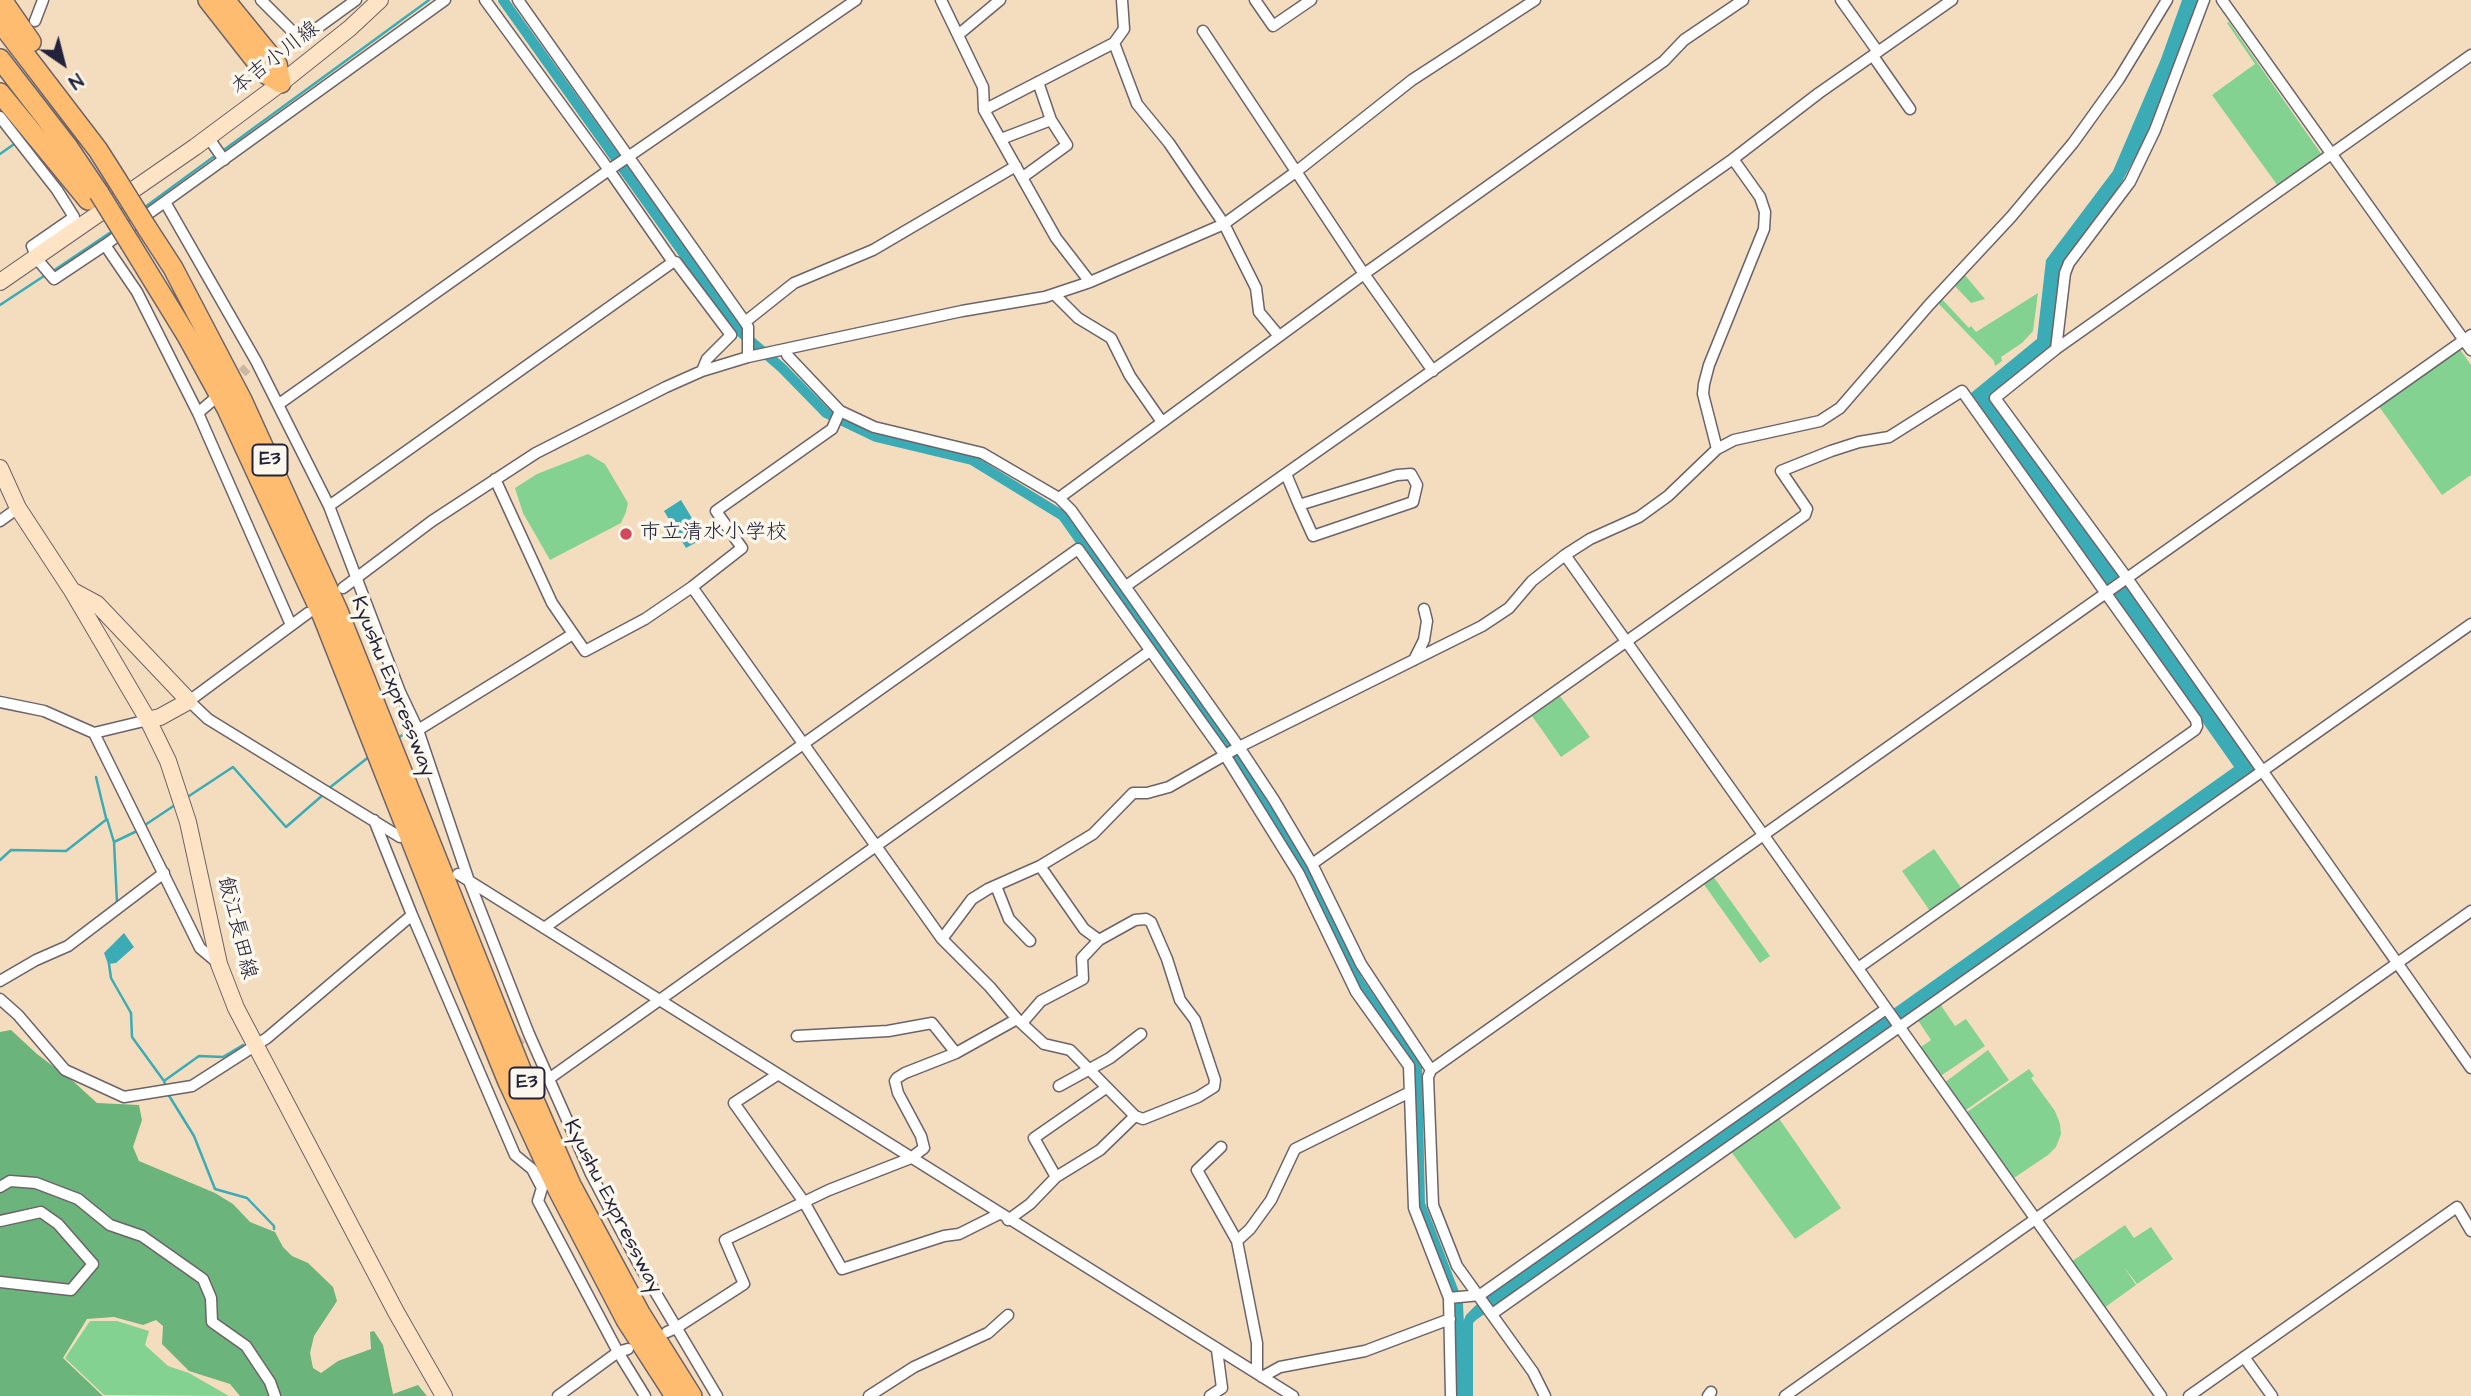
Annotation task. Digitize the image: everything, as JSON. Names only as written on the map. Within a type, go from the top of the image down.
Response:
[{"type":"highway","points":[[2,0],[38,52],[98,150]]},
{"type":"highway","points":[[208,0],[266,74],[281,83]]},
{"type":"highway","points":[[225,0],[278,64],[281,83]]},
{"type":"highway","name":"Kyushu Expressway","points":[[0,22],[98,150],[173,268],[242,400],[338,611],[366,704],[508,1082],[558,1190],[626,1320],[675,1396]]},
{"type":"highway","name":"Kyushu Expressway","points":[[0,59],[68,147],[118,243],[187,336],[227,409],[366,704]]},
{"type":"highway","points":[[0,93],[93,197]]},
{"type":"highway","name":"Kyushu Expressway","points":[[386,758],[571,1185],[640,1313],[692,1396]]},
{"type":"main road","name":"本吉小川線","points":[[0,282],[37,259],[75,229],[202,142],[350,28],[380,0]]},
{"type":"main road","name":"飯江長田線","points":[[0,468],[18,509],[71,589],[148,720],[168,761],[188,822],[219,964],[236,1008],[396,1312],[444,1396]]},
{"type":"main road","points":[[71,589],[97,604],[189,701],[160,717],[148,720]]},
{"type":"street","points":[[35,21],[43,0]]},
{"type":"street","points":[[261,0],[294,33],[309,34],[356,0]]},
{"type":"street","points":[[0,117],[57,190],[74,217],[32,246],[37,259],[54,279],[118,243],[165,202],[445,0]]},
{"type":"street","points":[[485,0],[673,262],[676,262],[731,335],[707,359],[702,371]]},
{"type":"street","points":[[518,0],[745,322],[748,327],[748,353]]},
{"type":"street","points":[[279,404],[609,170],[856,0]]},
{"type":"street","points":[[941,0],[983,87],[984,110],[1056,238],[1090,282]]},
{"type":"street","points":[[958,35],[1000,0]]},
{"type":"street","points":[[984,110],[1114,43],[1124,29],[1122,0]]},
{"type":"street","points":[[1255,0],[1273,26],[1311,0]]},
{"type":"street","points":[[343,588],[432,521],[536,453],[702,371],[748,353],[1054,294],[1090,282],[1224,223],[1297,171],[1412,80],[1535,0]]},
{"type":"street","points":[[1841,0],[1910,109]]},
{"type":"street","points":[[1126,586],[1733,159],[1819,93],[1952,0]]},
{"type":"street","points":[[942,939],[972,899],[1040,866],[1093,834],[1133,793],[1147,793],[1169,787],[1239,747],[1482,626],[1509,608],[1532,581],[1565,555],[1590,539],[1639,517],[1668,496],[1717,449],[1734,440],[1820,421],[1840,408],[1929,305],[2011,218],[2073,143],[2119,79],[2167,0]]},
{"type":"street","points":[[2056,349],[2065,273],[2130,182],[2155,130],[2204,0]]},
{"type":"street","points":[[2222,0],[2467,338],[2471,351]]},
{"type":"street","points":[[1059,498],[1364,274],[1664,61],[1684,40],[1737,1]]},
{"type":"street","points":[[1203,31],[1364,274],[1433,371]]},
{"type":"street","points":[[1114,43],[1137,104],[1169,143],[1224,223],[1256,288],[1259,312],[1279,336]]},
{"type":"street","points":[[2470,1065],[1995,398],[2056,349],[2471,55]]},
{"type":"street","points":[[1023,177],[1067,145],[1051,120],[1038,82]]},
{"type":"street","points":[[1001,139],[1051,120]]},
{"type":"street","points":[[202,142],[224,160]]},
{"type":"street","points":[[1717,449],[1703,394],[1704,384],[1709,365],[1764,229],[1765,212],[1760,197],[1733,159]]},
{"type":"street","points":[[745,322],[794,283],[873,250],[1016,166]]},
{"type":"street","points":[[165,202],[252,364],[279,404],[328,506],[400,692],[418,730],[469,881],[526,1036],[550,1078],[591,1174],[671,1330],[717,1396]]},
{"type":"street","points":[[118,243],[137,292],[198,413],[291,625]]},
{"type":"street","points":[[328,506],[673,262]]},
{"type":"street","points":[[1054,294],[1078,318],[1111,338],[1130,376],[1162,422]]},
{"type":"street","points":[[1545,1396],[1533,1373],[1457,1266],[1433,1205],[1428,1077],[1431,1070],[2467,338]]},
{"type":"street","points":[[787,355],[839,412],[874,427],[982,453],[1059,498],[1071,510],[1239,747],[1312,864],[1361,964],[1431,1070]]},
{"type":"street","points":[[1312,864],[1805,515],[1807,509],[1781,471],[1831,451],[1889,438],[1962,391],[2196,720],[2195,730],[1858,968]]},
{"type":"street","points":[[198,413],[213,400]]},
{"type":"street","points":[[495,479],[552,603],[585,651],[645,619],[742,548],[716,511],[833,426],[839,412]]},
{"type":"street","points":[[1286,474],[1299,505],[1313,536],[1413,502],[1417,485],[1411,474],[1397,475],[1299,505]]},
{"type":"street","points":[[0,520],[18,509]]},
{"type":"street","points":[[544,928],[1078,549],[1225,755],[1299,874],[1352,984],[1409,1066],[1415,1208],[1449,1298],[1451,1396]]},
{"type":"street","points":[[1565,555],[2161,1396]]},
{"type":"street","points":[[671,1330],[744,1283],[725,1240],[804,1202],[911,1158],[924,1148],[895,1081],[905,1073],[956,1053],[1019,1021],[1041,1001],[1083,979],[1082,958],[1099,940],[1135,920],[1146,919],[1151,922],[1167,959],[1180,1000],[1195,1020],[1215,1080],[1214,1087],[1198,1097],[1143,1119],[1135,1116],[1070,1051],[1044,1044],[1019,1021],[990,987],[942,939],[692,587]]},
{"type":"street","points":[[1414,660],[1424,640],[1427,621],[1424,609]]},
{"type":"street","points":[[308,613],[189,701],[208,719],[400,837]]},
{"type":"street","points":[[1492,1314],[2471,624]]},
{"type":"street","points":[[418,730],[573,634]]},
{"type":"street","points":[[550,1078],[1150,651]]},
{"type":"street","points":[[0,702],[44,711],[94,733],[148,720]]},
{"type":"street","points":[[94,733],[200,948],[219,964]]},
{"type":"street","points":[[374,820],[515,1155],[532,1169],[542,1188],[538,1201],[623,1350],[645,1396]]},
{"type":"street","points":[[1040,866],[1084,929],[1099,940]]},
{"type":"street","points":[[0,981],[36,960],[68,946],[164,873]]},
{"type":"street","points":[[458,874],[1293,1396]]},
{"type":"street","points":[[996,886],[1009,919],[1030,941]]},
{"type":"street","points":[[1785,1396],[2471,911]]},
{"type":"street","points":[[0,999],[18,1015],[65,1070],[124,1097],[192,1086],[257,1046],[412,915]]},
{"type":"street","points":[[1449,1298],[1480,1296],[1886,1009]]},
{"type":"street","points":[[797,1036],[888,1031],[932,1023],[956,1053]]},
{"type":"street","points":[[1059,1086],[1123,1049],[1141,1034]]},
{"type":"street","points":[[477,1068],[489,1061]]},
{"type":"street","points":[[777,1075],[734,1103],[804,1202],[842,1269],[944,1236],[959,1234],[1030,1204],[1056,1177],[1100,1150],[1135,1116]]},
{"type":"street","points":[[1056,1177],[1034,1138],[1106,1087]]},
{"type":"street","points":[[1237,1241],[1250,1229],[1271,1200],[1294,1149],[1410,1092]]},
{"type":"street","points":[[1221,1147],[1197,1170],[1237,1241],[1257,1343],[1260,1375]]},
{"type":"street","points":[[0,1187],[10,1181],[36,1183],[78,1199],[110,1225],[142,1236],[203,1279],[211,1298],[212,1322],[246,1346],[270,1382],[275,1396]]},
{"type":"street","points":[[2189,1396],[2457,1207],[2471,1231]]},
{"type":"street","points":[[0,1221],[41,1212],[58,1224],[93,1264],[71,1290],[0,1282]]},
{"type":"street","points":[[869,1396],[914,1367],[988,1334],[1008,1315]]},
{"type":"street","points":[[1260,1375],[1280,1367],[1365,1351],[1450,1319]]},
{"type":"street","points":[[558,1396],[623,1350]]},
{"type":"street","points":[[1210,1396],[1222,1388],[1217,1350]]},
{"type":"street","points":[[2244,1357],[2272,1396]]},
{"type":"green space","points":[[2229,22],[2322,155],[2278,186],[2212,95],[2255,64],[2227,23]]},
{"type":"green space","points":[[1964,274],[1985,299],[1971,303],[1953,284]]},
{"type":"green space","points":[[2038,293],[2033,331],[2022,343],[2001,357],[2002,361],[1995,366],[1994,361],[1936,301],[1940,297],[1976,332]]},
{"type":"green space","points":[[2459,348],[2471,365],[2471,475],[2442,495],[2378,405]]},
{"type":"green space","points":[[588,454],[605,464],[628,503],[626,512],[621,523],[550,560],[523,513],[515,488],[537,474]]},
{"type":"green space","points":[[1560,696],[1590,737],[1561,757],[1532,716]]},
{"type":"green space","points":[[1934,849],[1962,889],[1930,911],[1902,871]]},
{"type":"green space","points":[[1713,876],[1770,956],[1760,963],[1703,883]]},
{"type":"green space","points":[[1940,1004],[1955,1026],[1966,1019],[1985,1046],[1939,1077],[1918,1049],[1931,1040],[1917,1019]]},
{"type":"green space","points":[[11,1030],[97,1103],[139,1105],[142,1120],[133,1147],[139,1161],[215,1193],[233,1204],[250,1222],[275,1232],[283,1247],[292,1256],[308,1263],[333,1287],[337,1301],[314,1336],[310,1353],[313,1368],[321,1373],[338,1361],[371,1349],[370,1332],[374,1331],[383,1345],[393,1394],[418,1385],[427,1396],[240,1396],[230,1384],[189,1371],[162,1344],[163,1326],[156,1320],[143,1325],[114,1317],[87,1319],[63,1358],[103,1396],[0,1396],[0,1032]]},
{"type":"green space","points":[[1988,1050],[2009,1080],[1963,1112],[1944,1083]]},
{"type":"green space","points":[[2029,1069],[2034,1076],[2031,1078],[2055,1111],[2061,1134],[2056,1147],[2048,1155],[2011,1180],[1964,1114]]},
{"type":"green space","points":[[1778,1117],[1841,1208],[1795,1239],[1730,1150]]},
{"type":"green space","points":[[2125,1225],[2134,1238],[2151,1227],[2173,1259],[2137,1284],[2124,1267],[2136,1285],[2104,1308],[2071,1262]]},
{"type":"green space","points":[[90,1321],[117,1321],[149,1331],[145,1345],[168,1366],[189,1373],[229,1396],[104,1395],[65,1358]]},
{"type":"water","points":[[2182,0],[2198,0],[2145,139],[2116,193],[2061,266],[2051,347],[1989,395],[2116,570],[2255,771],[1476,1320],[1473,1323],[1473,1396],[1454,1396],[1454,1337],[1462,1335],[1466,1315],[1476,1305],[2234,767],[1971,393],[2037,339],[2046,260],[2113,171],[2161,59]]},
{"type":"water","points":[[681,500],[704,538],[686,548],[664,511]]},
{"type":"water","points":[[124,933],[134,947],[116,963],[108,964],[104,953]]},
{"type":"waterway","points":[[221,152],[429,0]]},
{"type":"waterway","points":[[503,0],[738,330],[782,368],[826,413],[876,437],[972,460],[1063,516],[1240,767],[1306,871],[1357,979],[1417,1067],[1420,1204],[1458,1303],[1460,1348]]},
{"type":"waterway","points":[[0,154],[17,142]]},
{"type":"waterway","points":[[145,207],[216,155]]},
{"type":"waterway","points":[[53,271],[114,230]]},
{"type":"waterway","points":[[0,305],[47,274]]},
{"type":"waterway","points":[[396,739],[414,728]]},
{"type":"waterway","points":[[328,789],[370,756]]},
{"type":"waterway","points":[[186,798],[233,767],[286,827],[324,794]]},
{"type":"waterway","points":[[96,777],[106,818]]},
{"type":"waterway","points":[[142,827],[175,805]]},
{"type":"waterway","points":[[0,860],[11,850],[66,851],[107,819],[114,842]]},
{"type":"waterway","points":[[117,903],[114,842],[137,831]]},
{"type":"waterway","points":[[109,964],[111,978],[131,1013],[132,1037],[164,1081]]},
{"type":"waterway","points":[[166,1087],[164,1081],[199,1056],[223,1057],[243,1045]]},
{"type":"waterway","points":[[168,1094],[194,1136],[215,1189],[247,1198],[274,1229]]},
{"type":"tunnel","points":[[231,383],[247,368]]},
{"type":"tunnel","points":[[489,1061],[523,1038]]},
{"type":"place","name":"市立清水小学校","points":[[626,534]]}]
